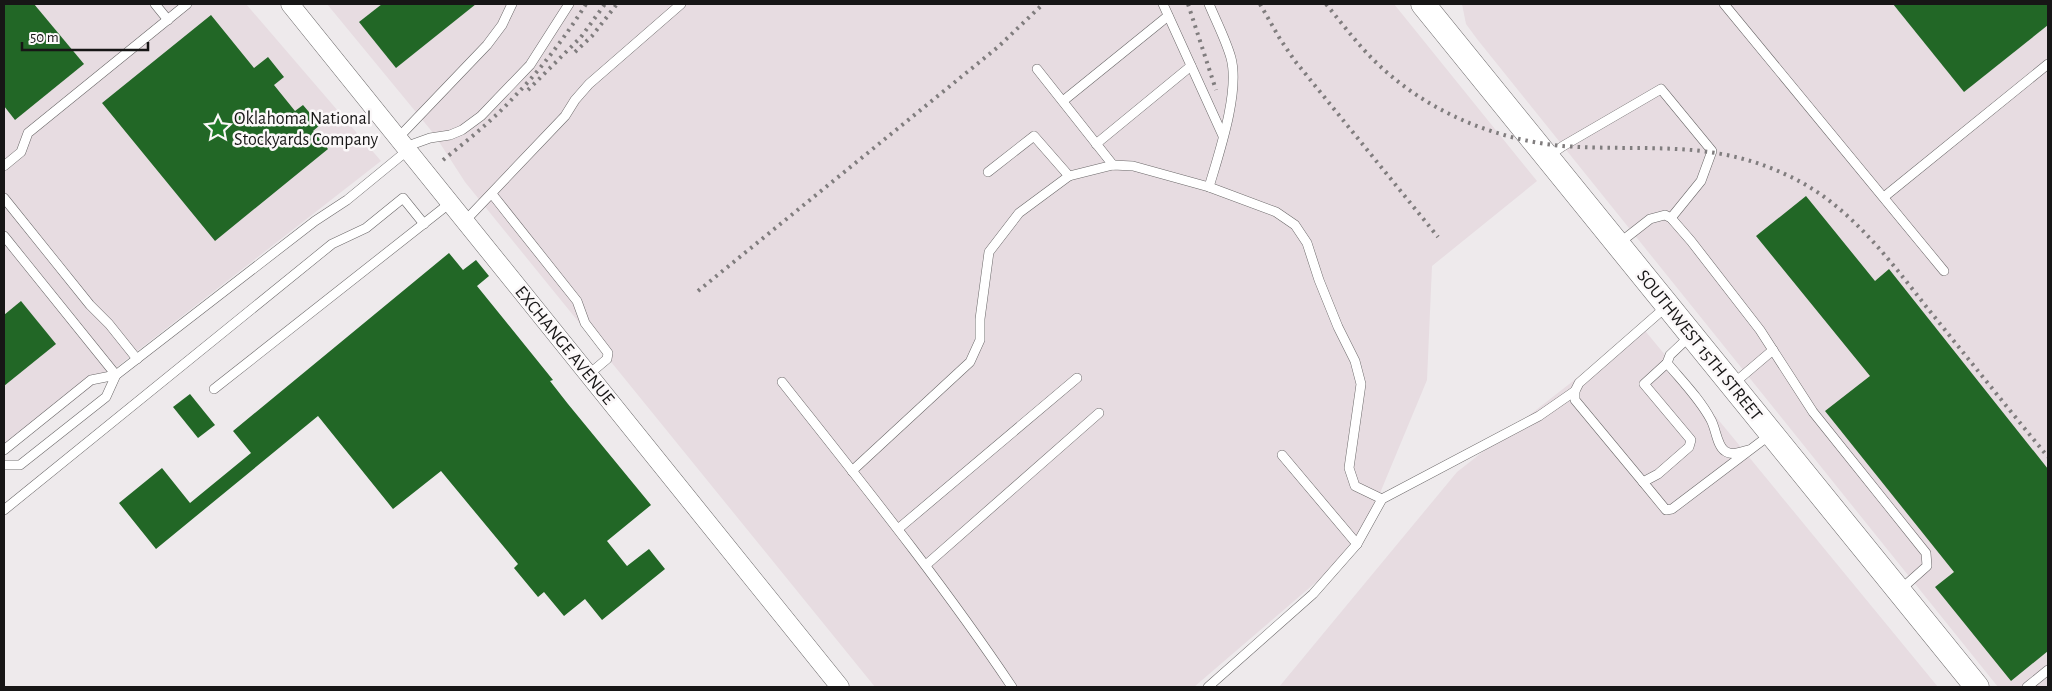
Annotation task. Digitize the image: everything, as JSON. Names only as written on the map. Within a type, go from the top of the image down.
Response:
[{"type":"main road","name":"SOUTHWEST 15TH STREET","points":[[1423,4],[1977,687]]},
{"type":"street","name":"EXCHANGE AVENUE","points":[[290,4],[840,687]]},
{"type":"lane","points":[[155,4],[168,20]]},
{"type":"lane","points":[[4,166],[21,152],[28,133],[187,4]]},
{"type":"lane","points":[[4,450],[91,380],[116,375],[315,221],[346,200],[404,145],[487,45],[502,25],[512,4]]},
{"type":"lane","points":[[404,145],[450,135],[462,130],[481,116],[530,65],[569,4]]},
{"type":"lane","points":[[465,221],[565,116],[575,100],[589,84],[681,4]]},
{"type":"lane","points":[[1164,4],[1223,137]]},
{"type":"lane","points":[[1209,4],[1231,58],[1233,82],[1223,137],[1209,187]]},
{"type":"lane","points":[[1724,4],[1944,271]]},
{"type":"lane","points":[[1063,101],[1168,16]]},
{"type":"lane","points":[[1884,197],[2048,64]]},
{"type":"lane","points":[[1096,144],[1191,66]]},
{"type":"lane","points":[[1038,69],[1113,166]]},
{"type":"lane","points":[[1547,157],[1661,89],[1712,151],[1701,181],[1670,218]]},
{"type":"lane","points":[[988,172],[1034,136],[1069,176]]},
{"type":"lane","points":[[852,471],[970,362],[980,340],[980,319],[989,252],[1019,213],[1069,176],[1113,166],[1133,166],[1209,187],[1276,212],[1295,225],[1307,243],[1319,280],[1338,327],[1355,361],[1361,384],[1349,468],[1356,486],[1382,499]]},
{"type":"lane","points":[[492,194],[577,301],[586,323],[608,353],[607,359],[588,375]]},
{"type":"lane","points":[[4,198],[90,305],[109,324],[137,359]]},
{"type":"lane","points":[[4,510],[332,244],[366,228],[403,198],[424,224]]},
{"type":"lane","points":[[214,389],[450,203]]},
{"type":"lane","points":[[1618,245],[1650,219],[1665,215],[1691,241],[1760,330],[1813,412],[1926,553],[1927,566],[1899,591]]},
{"type":"lane","points":[[4,236],[116,375]]},
{"type":"lane","points":[[1208,687],[1313,594],[1357,544],[1382,499],[1539,416],[1575,391],[1580,382],[1668,306]]},
{"type":"lane","points":[[1643,482],[1658,474],[1689,448],[1691,440],[1644,384],[1667,363],[1670,355],[1691,335]]},
{"type":"lane","points":[[1732,385],[1772,350]]},
{"type":"lane","points":[[1667,363],[1710,417],[1717,432],[1719,444],[1725,451],[1732,454],[1748,450]]},
{"type":"lane","points":[[4,465],[20,465],[106,397],[116,375]]},
{"type":"lane","points":[[898,529],[1077,378]]},
{"type":"lane","points":[[782,382],[926,565],[1012,687]]},
{"type":"lane","points":[[1575,391],[1575,400],[1659,504],[1666,510],[1672,509],[1771,434]]},
{"type":"lane","points":[[926,565],[1099,413]]},
{"type":"lane","points":[[1282,455],[1357,544]]},
{"type":"lane","points":[[2027,687],[2048,670]]},
{"type":"shaded area","points":[[4,4],[246,4],[381,161],[4,455]]},
{"type":"shaded area","points":[[327,4],[1394,4],[1537,181],[1432,266],[1427,380],[1358,546],[1194,687],[875,687],[465,182],[434,134]]},
{"type":"shaded area","points":[[1462,4],[2048,4],[2048,687],[1998,687],[1477,39],[1466,24]]},
{"type":"shaded area","points":[[1642,327],[1938,687],[1279,687],[1457,472]]},
{"type":"building","points":[[4,4],[34,4],[84,64],[15,120],[4,106]]},
{"type":"building","points":[[382,4],[476,4],[396,68],[359,22]]},
{"type":"building","points":[[1893,4],[2048,4],[2048,25],[1964,92]]},
{"type":"building","points":[[211,15],[254,68],[268,57],[284,77],[274,85],[295,111],[303,105],[320,125],[313,131],[328,149],[215,241],[102,103]]},
{"type":"building","points":[[1806,196],[1875,281],[1889,269],[2048,469],[2048,651],[2011,681],[1935,587],[1954,572],[1825,411],[1870,376],[1756,236]]},
{"type":"building","points":[[449,253],[463,270],[476,260],[489,276],[477,286],[553,380],[550,381],[568,404],[651,505],[607,541],[627,566],[649,549],[665,569],[602,620],[585,599],[564,616],[544,592],[538,597],[514,568],[518,564],[441,471],[393,509],[318,416],[156,549],[119,503],[162,468],[190,503],[251,453],[233,431]]},
{"type":"building","points":[[21,301],[56,344],[4,386],[4,315]]},
{"type":"building","points":[[190,394],[215,425],[198,438],[173,407]]},
{"type":"railway","points":[[443,160],[489,122],[525,86],[553,52],[586,4]]},
{"type":"railway","points":[[528,90],[581,37],[605,4]]},
{"type":"railway","points":[[575,52],[592,36],[617,4]]},
{"type":"railway","points":[[698,291],[998,47],[1043,4]]},
{"type":"railway","points":[[1188,4],[1216,90]]},
{"type":"railway","points":[[1260,4],[1295,61],[1438,237]]},
{"type":"railway","points":[[1326,4],[1382,68],[1422,98],[1466,122],[1490,131],[1538,143],[1563,146],[1677,149],[1732,156],[1760,164],[1789,176],[1812,189],[1833,204],[1871,239],[2048,457]]},
{"type":"place","name":"Oklahoma National Stockyards Company","points":[[218,128]]}]
